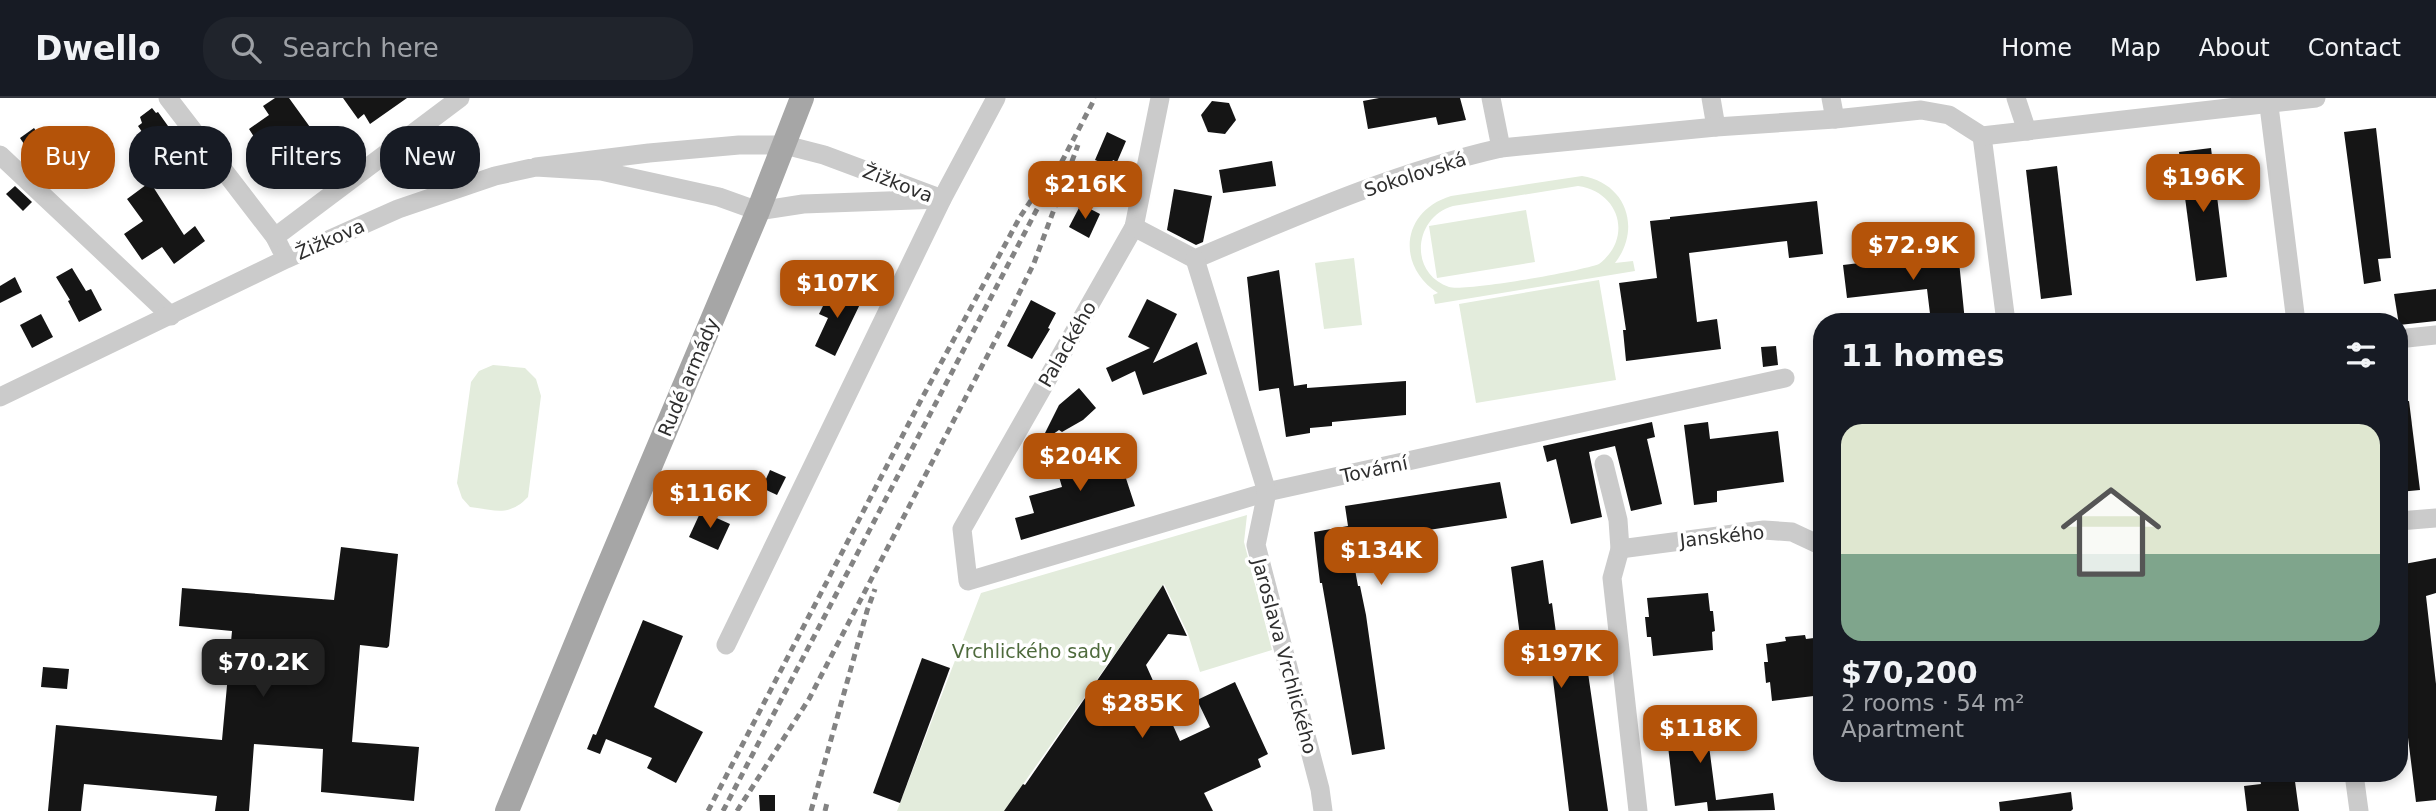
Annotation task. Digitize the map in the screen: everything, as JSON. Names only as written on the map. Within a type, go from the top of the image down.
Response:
[{"type":"main road","name":"Rudé armády","points":[[507,811],[758,211],[802,98]]},
{"type":"street","points":[[167,98],[275,237],[286,259]]},
{"type":"street","name":"Žižkova","points":[[275,237],[460,98]]},
{"type":"street","points":[[726,645],[942,199],[996,98]]},
{"type":"street","name":"Palackého","points":[[968,581],[962,529],[1133,227],[1160,98]]},
{"type":"street","points":[[1491,98],[1500,148]]},
{"type":"street","points":[[1711,98],[1716,127]]},
{"type":"street","points":[[1831,98],[1835,119]]},
{"type":"street","points":[[2017,98],[2027,131]]},
{"type":"street","points":[[2005,313],[1982,136],[2269,101],[2316,98]]},
{"type":"street","points":[[2269,101],[2295,313]]},
{"type":"street","name":"Sokolovská","points":[[1195,259],[1339,198],[1500,148],[1921,110],[1949,115],[1982,136]]},
{"type":"street","name":"Žižkova","points":[[0,397],[30,380],[171,316],[286,259],[398,209],[495,176],[536,167],[739,145],[785,145],[824,155],[942,199]]},
{"type":"street","points":[[0,155],[171,316]]},
{"type":"street","name":"Žižkova","points":[[536,167],[601,171],[719,197],[758,211],[803,204],[942,199]]},
{"type":"street","points":[[1133,227],[1195,259]]},
{"type":"street","name":"Jaroslava Vrchlického","points":[[1195,259],[1267,492],[1256,545],[1324,811]]},
{"type":"street","points":[[2408,338],[2436,335]]},
{"type":"street","name":"Tovární","points":[[968,581],[1267,492],[1785,378]]},
{"type":"street","points":[[1604,464],[1618,520],[1620,549],[1612,578],[1638,811]]},
{"type":"street","points":[[2408,520],[2436,518]]},
{"type":"street","name":"Janského","points":[[1620,549],[1764,530],[1792,532],[1813,542]]},
{"type":"street","points":[[2355,782],[2359,811]]},
{"type":"green space","points":[[1582,176],[1597,180],[1619,197],[1628,222],[1623,250],[1615,263],[1633,261],[1635,271],[1435,304],[1433,295],[1438,293],[1424,282],[1415,269],[1410,254],[1410,240],[1414,226],[1422,214],[1434,203],[1451,196]],"holes":[[[1578,186],[1604,197],[1617,218],[1616,242],[1599,264],[1523,280],[1459,288],[1449,287],[1436,280],[1427,270],[1421,245],[1430,221],[1440,212],[1453,206]]]},
{"type":"green space","points":[[1526,210],[1535,262],[1437,278],[1429,226]]},
{"type":"green space","points":[[1354,258],[1362,325],[1324,329],[1315,263]]},
{"type":"green space","points":[[1599,280],[1616,380],[1476,403],[1459,304]]},
{"type":"green space","points":[[493,365],[525,368],[536,379],[541,396],[528,497],[514,507],[501,511],[470,507],[462,498],[457,483],[471,382],[479,371]]},
{"type":"green space","name":"Vrchlického sady","points":[[1247,515],[1244,542],[1272,650],[1200,672],[1188,634],[1164,584],[1005,810],[1013,811],[897,811],[981,593]]},
{"type":"building","points":[[275,98],[289,98],[309,126],[253,126],[269,115],[263,106]]},
{"type":"building","points":[[343,98],[407,98],[370,124],[364,114],[358,119]]},
{"type":"building","points":[[1379,98],[1460,98],[1466,120],[1438,125],[1436,117],[1368,129],[1363,101]]},
{"type":"building","points":[[1212,101],[1229,103],[1236,120],[1225,134],[1208,132],[1201,115]]},
{"type":"building","points":[[152,108],[168,126],[138,126],[142,123],[140,117]]},
{"type":"building","points":[[2376,128],[2391,258],[2378,259],[2381,281],[2364,284],[2344,132]]},
{"type":"building","points":[[1107,132],[1126,141],[1117,162],[1113,160],[1110,166],[1095,160]]},
{"type":"building","points":[[2211,148],[2227,277],[2196,281],[2179,152]]},
{"type":"building","points":[[1272,161],[1276,186],[1223,193],[1219,170]]},
{"type":"building","points":[[2057,166],[2072,295],[2041,299],[2026,170]]},
{"type":"building","points":[[15,186],[32,202],[23,211],[6,194]]},
{"type":"building","points":[[141,189],[154,189],[184,235],[195,226],[205,241],[174,264],[162,247],[142,260],[124,234],[143,221],[127,199]]},
{"type":"building","points":[[1174,189],[1212,196],[1203,242],[1196,245],[1167,230]]},
{"type":"building","points":[[1817,201],[1823,254],[1789,258],[1787,241],[1689,253],[1697,322],[1717,319],[1721,349],[1626,361],[1623,330],[1626,330],[1619,283],[1657,278],[1650,221]]},
{"type":"building","points":[[1081,204],[1100,214],[1089,238],[1069,227]]},
{"type":"building","points":[[1958,251],[1964,313],[1930,313],[1927,289],[1847,298],[1843,265]]},
{"type":"building","points":[[72,268],[86,291],[91,289],[102,310],[79,322],[56,277]]},
{"type":"building","points":[[1279,270],[1294,386],[1307,384],[1307,388],[1406,381],[1406,415],[1332,422],[1332,426],[1310,428],[1310,433],[1286,437],[1279,388],[1259,391],[1247,277]]},
{"type":"building","points":[[15,277],[22,292],[0,303],[0,286]]},
{"type":"building","points":[[836,288],[862,300],[835,356],[815,346],[828,318],[819,314]]},
{"type":"building","points":[[2436,289],[2436,321],[2408,324],[2408,313],[2397,313],[2394,294]]},
{"type":"building","points":[[1147,299],[1177,314],[1153,363],[1197,342],[1207,374],[1143,395],[1135,371],[1112,382],[1106,368],[1150,348],[1128,337]]},
{"type":"building","points":[[1031,300],[1056,313],[1032,359],[1007,346]]},
{"type":"building","points":[[41,314],[53,337],[32,348],[20,325]]},
{"type":"building","points":[[1776,346],[1778,365],[1763,367],[1761,347]]},
{"type":"building","points":[[1079,388],[1096,408],[1083,420],[1062,432],[1059,430],[1040,443],[1059,405]]},
{"type":"building","points":[[2408,401],[2420,490],[2408,491]]},
{"type":"building","points":[[1652,422],[1655,437],[1647,439],[1662,504],[1631,511],[1615,446],[1589,452],[1602,517],[1571,524],[1556,459],[1547,462],[1543,446]]},
{"type":"building","points":[[1708,422],[1710,439],[1778,431],[1784,482],[1717,491],[1717,502],[1694,505],[1684,425]]},
{"type":"building","points":[[1119,444],[1125,459],[1120,460],[1135,506],[1021,540],[1015,518],[1034,513],[1029,496],[1062,487],[1055,463]]},
{"type":"building","points":[[770,470],[786,477],[777,495],[762,488]]},
{"type":"building","points":[[1500,482],[1507,518],[1350,542],[1366,615],[1385,749],[1352,755],[1320,583],[1314,532],[1348,526],[1345,506]]},
{"type":"building","points":[[701,511],[730,524],[718,550],[689,537]]},
{"type":"building","points":[[341,547],[398,554],[389,646],[360,645],[352,742],[419,747],[414,801],[321,792],[323,749],[254,744],[249,811],[215,811],[217,796],[84,784],[81,811],[48,811],[56,725],[222,740],[232,631],[179,626],[182,588],[334,600]]},
{"type":"building","points":[[2436,558],[2436,593],[2426,596],[2436,684],[2436,800],[2416,802],[2408,738],[2408,563]]},
{"type":"building","points":[[1543,560],[1561,670],[1587,666],[1608,811],[1569,811],[1552,671],[1525,674],[1511,567]]},
{"type":"building","points":[[1163,585],[1187,636],[1168,634],[1146,665],[1180,741],[1210,727],[1197,700],[1235,682],[1268,754],[1258,759],[1261,767],[1204,793],[1213,811],[1004,811],[1023,784],[1025,785]]},
{"type":"building","points":[[1708,593],[1715,631],[1712,632],[1713,650],[1653,656],[1651,637],[1647,637],[1647,598]]},
{"type":"building","points":[[643,620],[683,636],[654,707],[703,732],[676,783],[647,768],[652,758],[606,739],[600,754],[587,749],[593,734],[596,735]]},
{"type":"building","points":[[1805,635],[1806,639],[1813,638],[1813,696],[1772,701],[1770,682],[1766,683],[1766,644],[1786,641],[1785,637]]},
{"type":"building","points":[[922,658],[950,668],[900,803],[873,793]]},
{"type":"building","points":[[43,667],[69,669],[67,689],[41,687]]},
{"type":"building","points":[[1704,707],[1716,800],[1773,793],[1775,810],[1708,811],[1707,802],[1675,806],[1664,712]]},
{"type":"building","points":[[2295,782],[2299,811],[2247,811],[2244,786]]},
{"type":"building","points":[[2071,792],[2071,811],[2000,811],[1999,802]]},
{"type":"building","points":[[759,795],[775,795],[775,811],[760,811]]},
{"type":"railway","points":[[723,811],[1095,98]]},
{"type":"railway","points":[[737,811],[809,699],[1007,318],[1034,263],[1078,145]]},
{"type":"railway","points":[[708,811],[921,400],[1032,199]]},
{"type":"railway","points":[[811,811],[875,589]]},
{"type":"railway","points":[[825,811],[827,803]]}]
